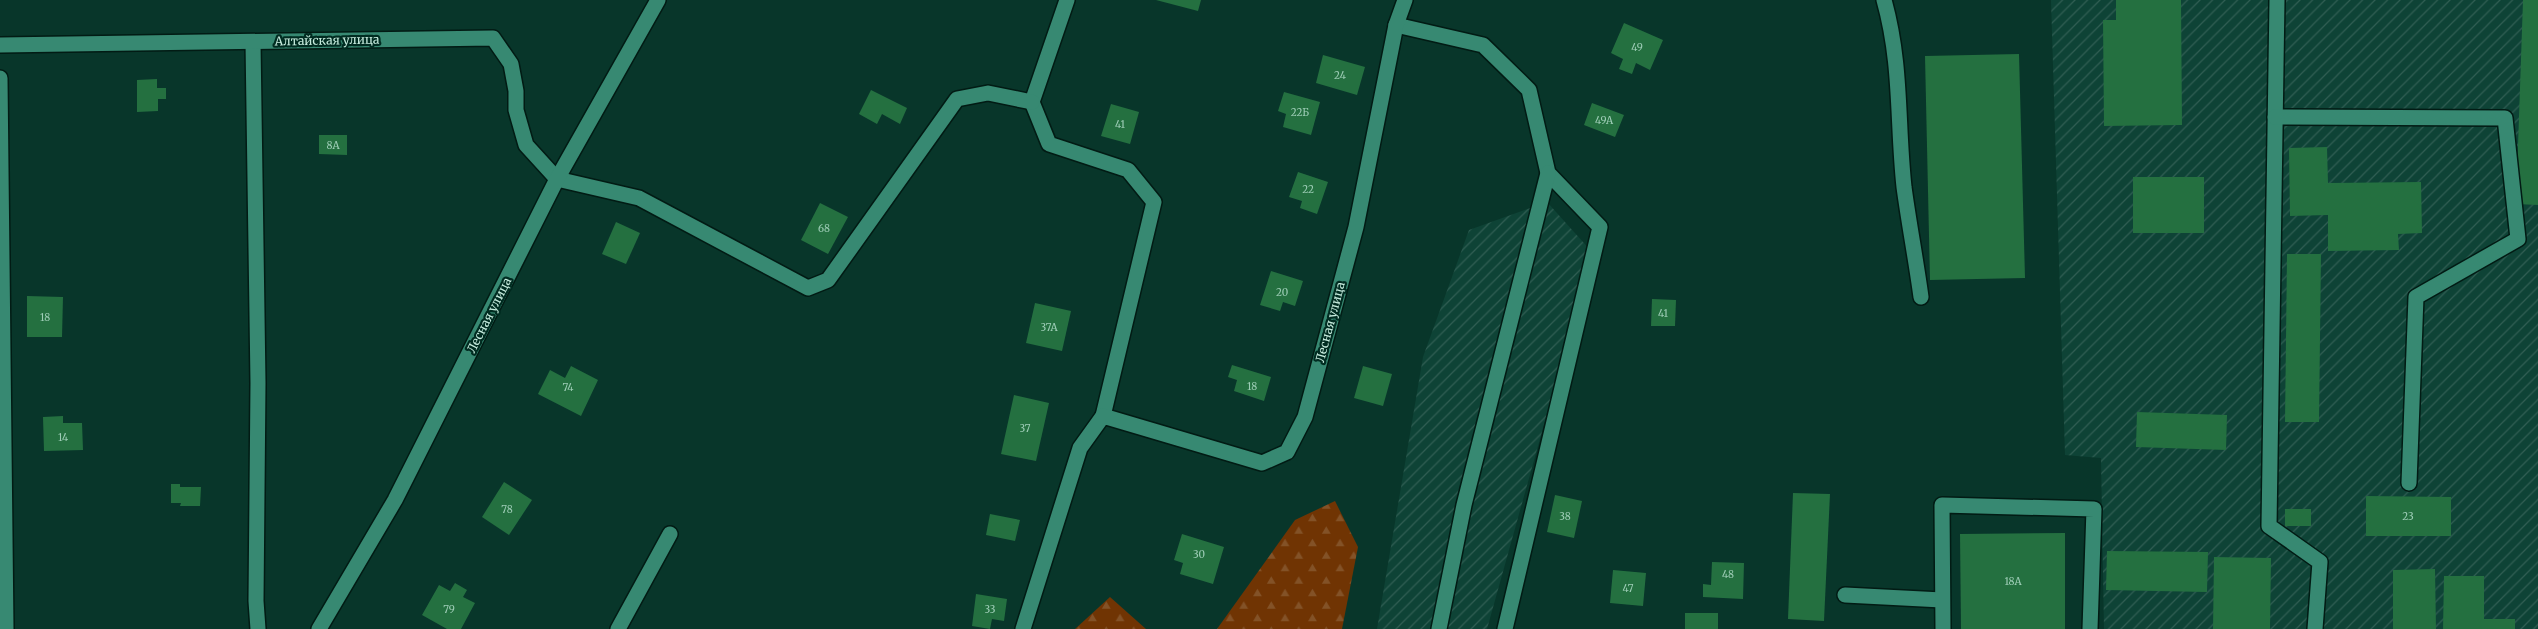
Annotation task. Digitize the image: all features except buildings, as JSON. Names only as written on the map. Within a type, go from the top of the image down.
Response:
[{"type":"street","name":"Лесная улица","points":[[319,629],[395,500],[557,179],[658,0]]},
{"type":"street","points":[[1023,629],[1080,448],[1103,416],[1154,202],[1128,170],[1049,144],[1032,102],[1066,0]]},
{"type":"street","name":"Лесная улица","points":[[1103,416],[1262,463],[1287,452],[1305,417],[1356,227],[1396,25],[1405,0]]},
{"type":"street","points":[[1884,0],[1894,34],[1900,91],[1904,186],[1921,297]]},
{"type":"street","points":[[2277,0],[2268,526],[2320,562],[2316,629]]},
{"type":"street","points":[[1396,25],[1483,45],[1529,90],[1548,173],[1464,505],[1438,629]]},
{"type":"street","name":"Алтайская улица","points":[[0,45],[493,38],[510,64],[516,91],[516,110],[526,146],[557,179]]},
{"type":"street","points":[[254,42],[258,382],[256,601],[258,629]]},
{"type":"street","points":[[0,78],[6,629]]},
{"type":"street","points":[[557,179],[639,198],[808,288],[828,280],[957,99],[988,93],[1032,102]]},
{"type":"street","points":[[2275,117],[2505,118],[2518,239],[2416,297],[2409,483]]},
{"type":"street","points":[[1505,629],[1600,227],[1548,173]]},
{"type":"street","points":[[1943,629],[1942,505],[2094,509],[2090,629]]},
{"type":"street","points":[[618,629],[670,534]]},
{"type":"street","points":[[1845,595],[1942,600]]},
{"type":"shaded area","points":[[2051,0],[2538,0],[2538,629],[2104,629],[2101,458],[2065,455]]},
{"type":"shaded area","points":[[1547,202],[1592,252],[1487,629],[1377,629],[1423,357],[1469,230]]},
{"type":"green space","points":[[1335,501],[1358,547],[1342,629],[1217,629],[1295,520]]},
{"type":"green space","points":[[1110,597],[1146,629],[1075,629]]}]
